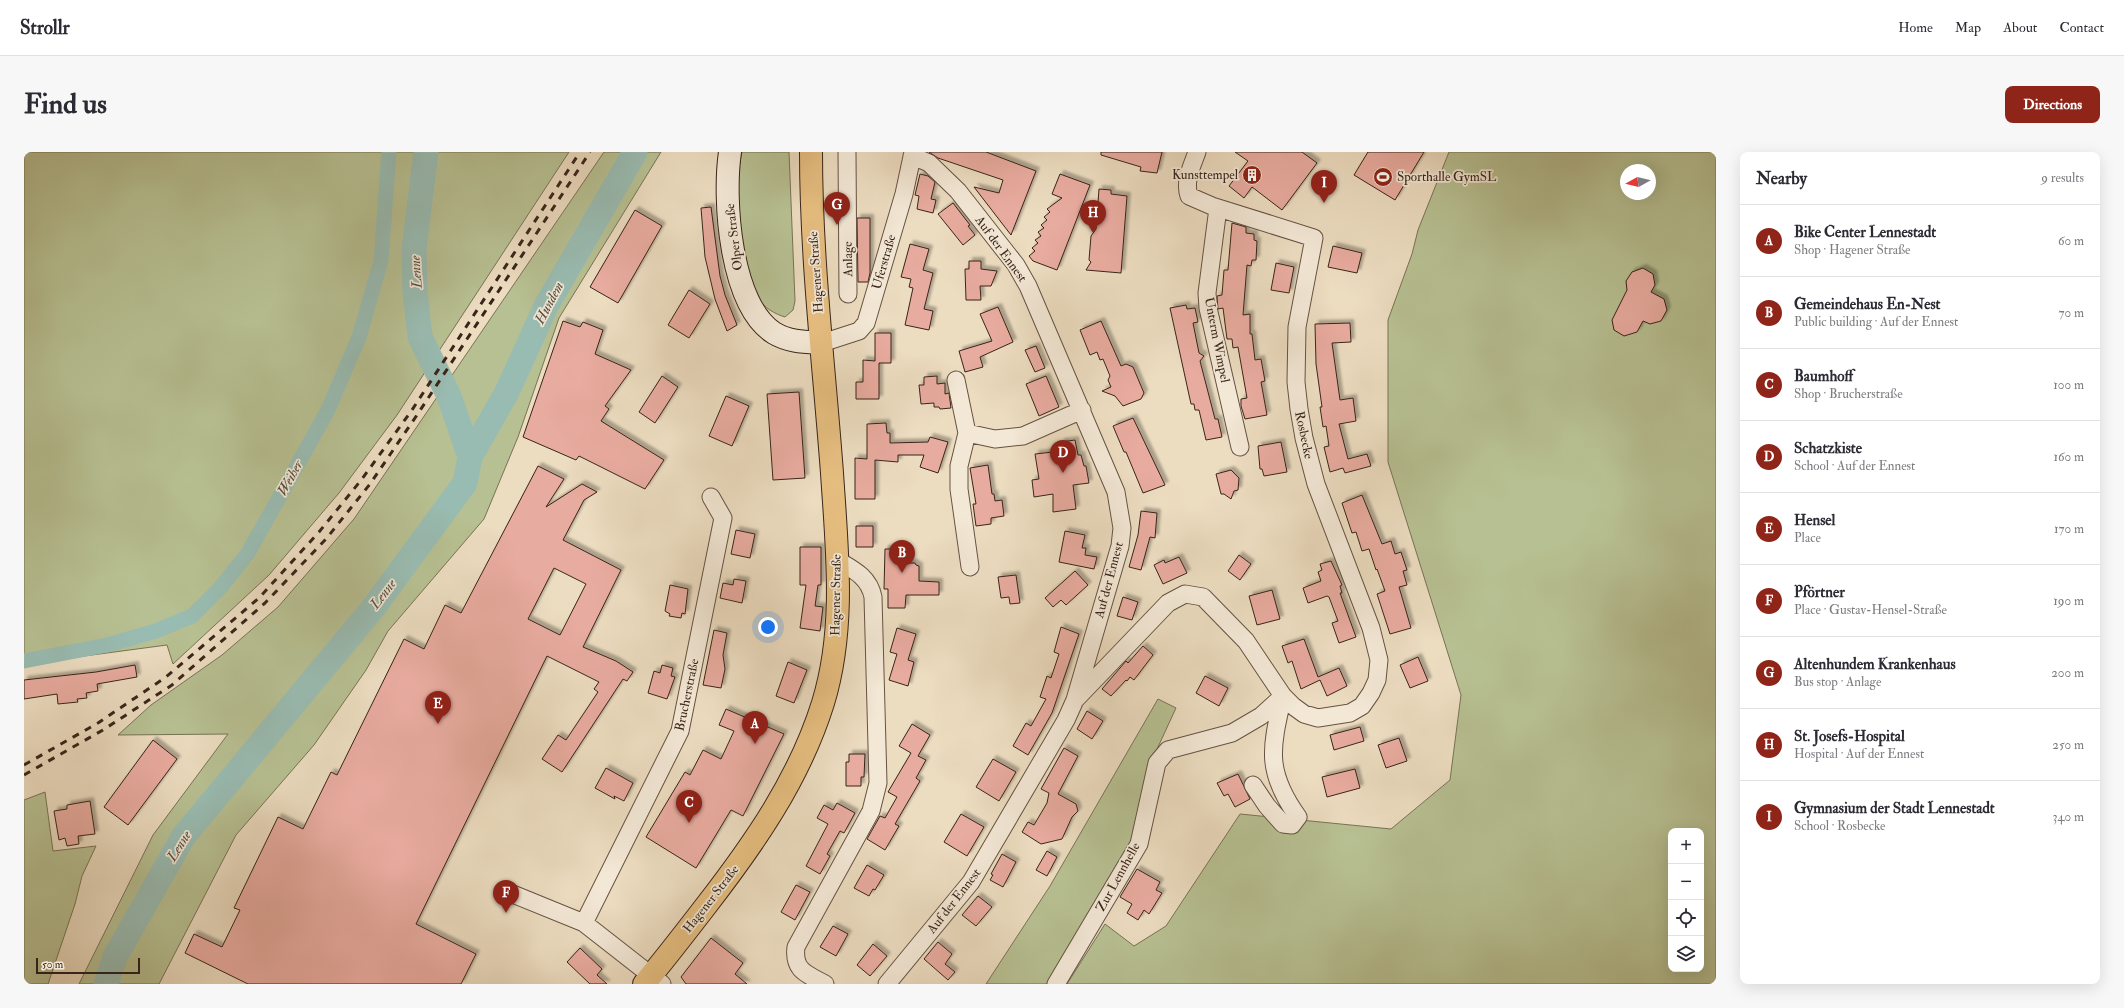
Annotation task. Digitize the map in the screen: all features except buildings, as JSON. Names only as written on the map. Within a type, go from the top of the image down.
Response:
[{"type":"main road","name":"Olper Straße","points":[[730,152],[729,191],[731,236],[740,282],[749,302],[758,318],[775,333],[795,342],[822,343]]},
{"type":"main road","name":"Hagener Straße","points":[[652,982],[764,828],[791,779],[808,743],[822,706],[835,650],[838,595],[837,560],[815,254],[811,152]]},
{"type":"street","name":"Anlage","points":[[847,152],[848,294]]},
{"type":"street","name":"Rosbecke","points":[[1075,700],[1168,603],[1185,594],[1203,598],[1246,641],[1283,696],[1304,714],[1318,718],[1350,714],[1362,706],[1371,693],[1377,680],[1379,660],[1371,628],[1316,484],[1304,438],[1299,409],[1296,382],[1297,327],[1314,238],[1218,208],[1189,196],[1187,180],[1197,152]]},
{"type":"street","name":"Uferstraße","points":[[822,343],[859,331],[866,323],[904,194],[912,154]]},
{"type":"street","name":"Auf der Ennest","points":[[887,984],[972,882],[1066,720],[1075,700],[1120,546],[1122,528],[1116,492],[1028,286],[1016,265],[958,191],[929,163],[912,154]]},
{"type":"street","name":"Unterm Wimpel","points":[[1218,208],[1207,293],[1208,308],[1240,447]]},
{"type":"street","points":[[956,380],[967,433],[959,466],[959,489],[970,567]]},
{"type":"street","points":[[967,433],[995,439],[1023,436],[1082,410]]},
{"type":"street","name":"Brucherstraße","points":[[584,923],[680,731],[723,518],[711,497]]},
{"type":"street","points":[[825,984],[803,971],[798,966],[796,960],[796,947],[871,811],[878,783],[873,597],[869,584],[863,576],[837,560]]},
{"type":"street","points":[[1253,785],[1267,806],[1283,824],[1292,825],[1298,818],[1289,805],[1275,776],[1273,740],[1283,696]]},
{"type":"street","name":"Zur Lennhelle","points":[[1056,984],[1139,844],[1157,763],[1168,750],[1232,733],[1261,716],[1283,696]]},
{"type":"street","points":[[508,892],[584,923],[652,982]]},
{"type":"green space","points":[[24,152],[569,152],[397,415],[339,493],[269,575],[173,664],[167,645],[24,664]]},
{"type":"green space","points":[[604,152],[661,152],[559,318],[518,437],[484,519],[388,631],[366,670],[314,745],[236,835],[159,984],[79,984],[153,835],[228,734],[118,735],[151,705],[222,655],[278,607],[354,519]]},
{"type":"green space","points":[[742,152],[789,152],[795,301],[793,310],[785,317],[770,310],[760,302],[748,272],[742,240],[738,193],[739,166]]},
{"type":"green space","points":[[1449,152],[1716,152],[1716,984],[1067,984],[1105,924],[1134,946],[1166,926],[1240,814],[1391,829],[1450,780],[1461,695],[1388,462],[1388,320],[1412,254],[1418,230]]},
{"type":"green space","points":[[1158,699],[1176,708],[1152,760],[1134,843],[1047,984],[986,984],[1050,886]]},
{"type":"green space","points":[[45,792],[53,851],[96,846],[82,876],[75,904],[48,984],[24,984],[24,800]]},
{"type":"waterway","name":"Weiher","points":[[24,661],[107,645],[156,631],[192,616],[221,587],[248,553],[328,410],[359,337],[381,261],[389,152]]},
{"type":"waterway","name":"Lenne","points":[[106,984],[115,957],[183,837],[373,608],[465,483],[470,457],[449,396],[420,337],[415,291],[414,249],[426,152]]},
{"type":"waterway","name":"Hundem","points":[[470,457],[507,392],[546,306],[635,152]]},
{"type":"railway","points":[[24,765],[98,723],[166,677],[259,598],[319,532],[362,479],[412,410],[580,152]]},
{"type":"railway","points":[[24,775],[103,730],[172,685],[265,603],[326,539],[370,484],[590,152]]},
{"type":"place","name":"Kunsttempel","points":[[1252,175]]},
{"type":"place","name":"Sporthalle GymSL","points":[[1383,177]]},
{"type":"place","name":"Gymnasium der Stadt Lennestadt","points":[[1324,203]]},
{"type":"place","name":"Altenhundem Krankenhaus","points":[[837,225]]},
{"type":"place","name":"St. Josefs-Hospital","points":[[1093,233]]},
{"type":"place","name":"Schatzkiste","points":[[1063,473]]},
{"type":"place","name":"Gemeindehaus En-Nest","points":[[902,573]]},
{"type":"place","name":"Hensel","points":[[438,724]]},
{"type":"place","name":"Bike Center Lennestadt","points":[[755,744]]},
{"type":"place","name":"Baumhoff","points":[[689,823]]},
{"type":"place","name":"Pförtner","points":[[506,913]]}]
